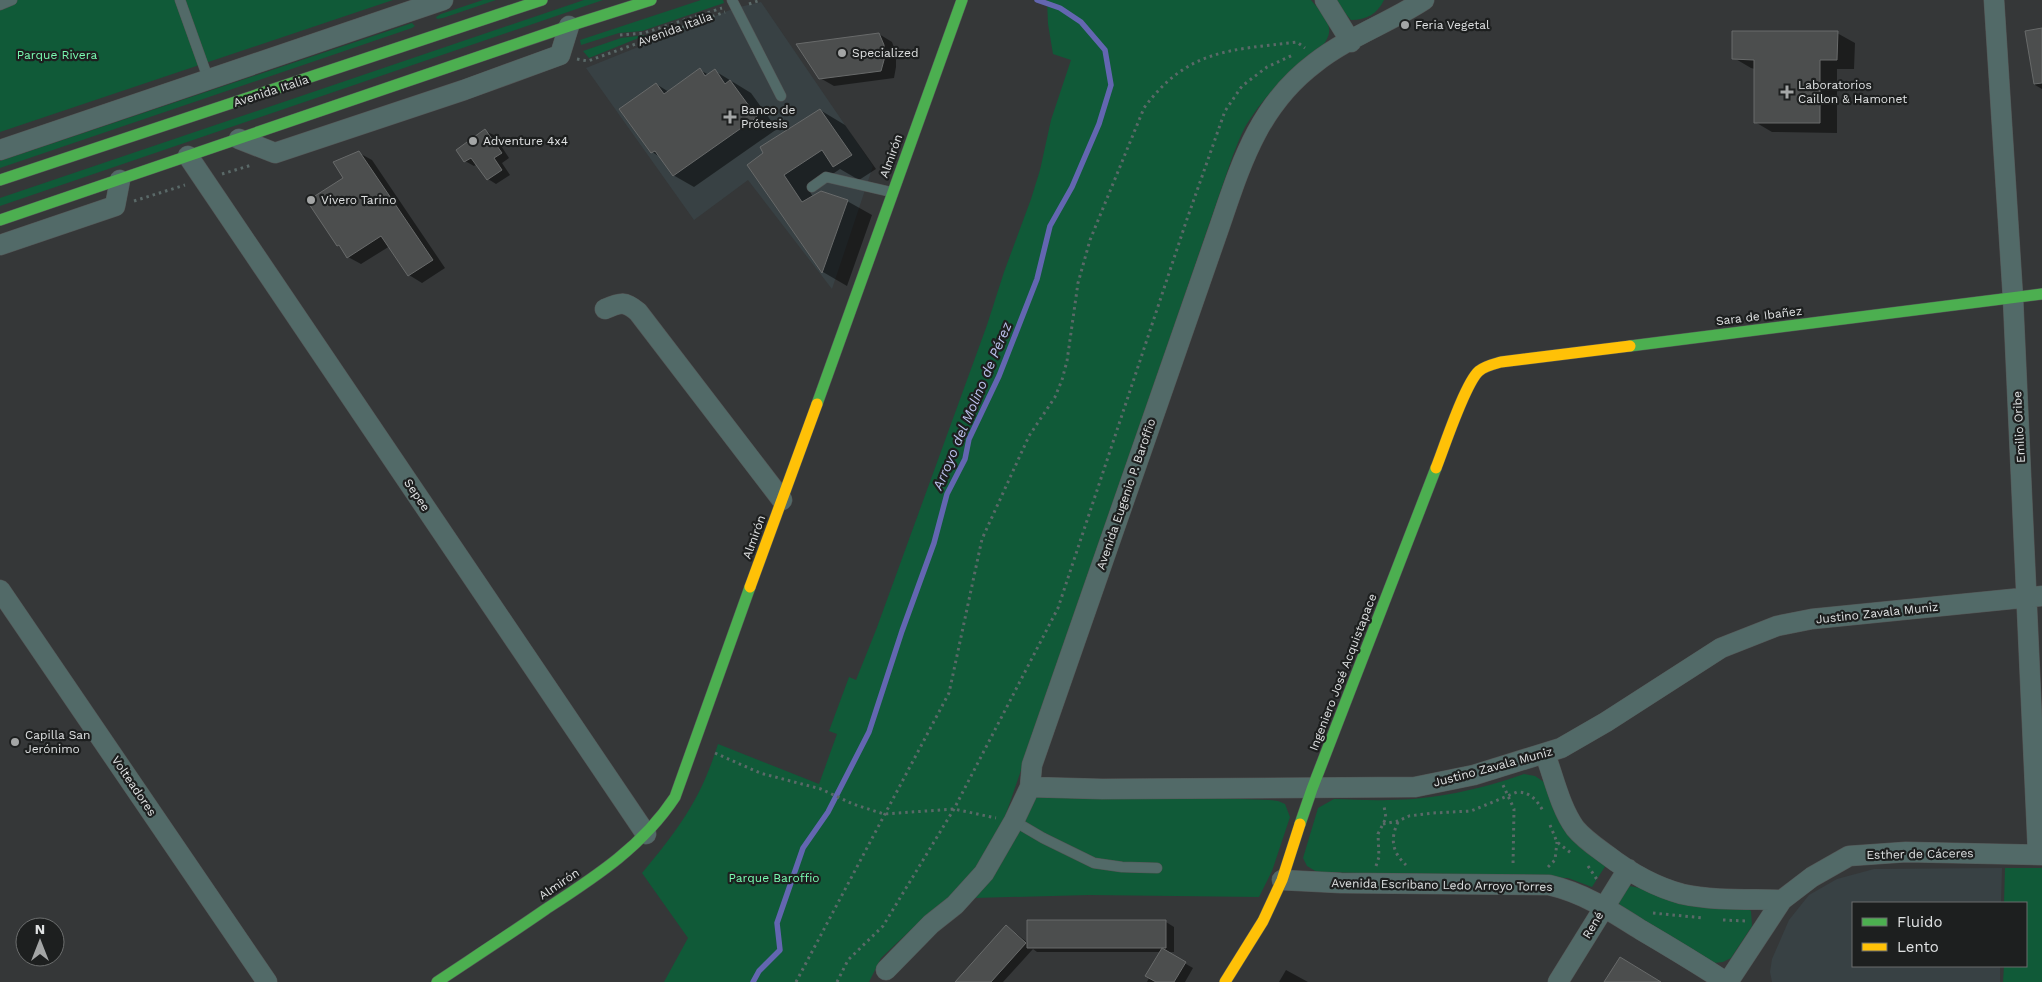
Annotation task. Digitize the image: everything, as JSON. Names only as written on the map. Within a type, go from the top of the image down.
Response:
[{"type":"street","points":[[0,150],[209,80],[420,4],[443,0]]},
{"type":"street","name":"Avenida Italia","points":[[0,180],[542,0]]},
{"type":"street","points":[[0,220],[650,0]]},
{"type":"street","name":"Almirón","points":[[437,982],[610,866],[663,817],[675,798],[962,0]]},
{"type":"street","points":[[1325,0],[1351,42]]},
{"type":"street","name":"Avenida Eugenio P. Baroffio","points":[[886,970],[931,924],[955,905],[984,873],[1014,822],[1030,787],[1032,765],[1246,150],[1260,123],[1275,101],[1294,80],[1316,62],[1373,27],[1386,15],[1391,0]]},
{"type":"street","name":"Avenida Eugenio P. Baroffio","points":[[1373,27],[1408,11],[1424,0]]},
{"type":"street","name":"Emilio Oribe","points":[[1994,0],[2034,597],[2040,854]]},
{"type":"street","points":[[420,4],[433,37]]},
{"type":"street","points":[[239,139],[275,153],[464,90],[560,55],[569,26]]},
{"type":"street","name":"Sepee","points":[[188,156],[646,834]]},
{"type":"street","points":[[0,245],[115,206],[120,180]]},
{"type":"street","name":"Sara de Ibañez","points":[[1481,369],[1501,362],[2042,294]]},
{"type":"street","points":[[605,308],[627,303],[638,312],[782,500]]},
{"type":"street","name":"Ingeniero José Acquistapace","points":[[1225,982],[1263,921],[1282,880],[1312,789],[1459,408],[1474,375],[1481,369]]},
{"type":"street","name":"Volteadores","points":[[0,590],[267,982]]},
{"type":"street","name":"Justino Zavala Muniz","points":[[1030,787],[1102,789],[1415,787],[1496,768],[1560,748],[1606,722],[1721,648],[1777,626],[1812,619],[2034,597]]},
{"type":"street","points":[[1545,754],[1567,814],[1576,828],[1588,842],[1628,869],[1648,881],[1682,894],[1782,900]]},
{"type":"street","name":"Esther de Cáceres","points":[[1727,982],[1782,900],[1812,877],[1848,856],[1906,852],[2040,854]]},
{"type":"street","name":"René","points":[[1558,982],[1628,869]]},
{"type":"street","name":"Avenida Escribano Ledo Arroyo Torres","points":[[1282,880],[1549,885],[1609,898],[1727,982]]},
{"type":"lane","points":[[0,5],[12,0]]},
{"type":"lane","points":[[180,0],[209,80]]},
{"type":"lane","points":[[733,4],[781,96]]},
{"type":"lane","points":[[812,187],[826,177],[892,192]]},
{"type":"lane","points":[[1014,822],[1094,863],[1122,867],[1157,868]]},
{"type":"path","name":"Avenida Italia","points":[[560,55],[588,61],[733,4],[761,0]]},
{"type":"path","points":[[613,37],[644,33],[733,4]]},
{"type":"path","points":[[796,982],[949,693],[982,539],[1029,436],[1055,397],[1062,380],[1067,361],[1078,283],[1090,240],[1144,108],[1157,89],[1176,73],[1197,61],[1225,51],[1297,42],[1307,49],[1267,67],[1242,86],[1225,110],[1058,608],[954,809],[883,926],[848,960],[836,982]]},
{"type":"path","points":[[694,744],[760,773],[821,788],[852,804],[884,814],[954,809],[1014,822]]},
{"type":"path","points":[[1496,768],[1514,809],[1512,885]]},
{"type":"path","points":[[1370,883],[1379,858],[1378,834],[1386,818],[1380,788]]},
{"type":"path","points":[[1383,824],[1398,821],[1409,816],[1471,811],[1517,792],[1525,792],[1538,801],[1545,815]]},
{"type":"path","points":[[1398,821],[1393,838],[1393,848],[1405,865],[1412,867]]},
{"type":"path","points":[[1549,824],[1557,842],[1576,857]]},
{"type":"path","points":[[1547,868],[1555,860],[1557,842]]},
{"type":"path","points":[[1583,862],[1589,867],[1609,898]]},
{"type":"shaded area","name":"Banco de Prótesis","points":[[761,2],[873,166],[832,289],[748,180],[694,220],[586,68],[735,8]]},
{"type":"shaded area","points":[[2002,868],[2001,902],[1852,902],[1852,967],[2000,967],[2000,982],[1772,982],[1770,972],[1772,959],[1789,920],[1809,895],[1837,879],[1874,869]]},
{"type":"green space","name":"Parque Rivera","points":[[0,0],[393,0],[0,132]]},
{"type":"green space","points":[[483,0],[496,0],[443,18],[437,19],[436,17],[441,14]]},
{"type":"green space","points":[[584,0],[603,0],[0,206],[0,198]]},
{"type":"green space","points":[[701,0],[723,0],[724,3],[642,31],[619,33],[581,45],[580,40]]},
{"type":"green space","name":"Parque Baroffio","points":[[1047,0],[1311,0],[1326,19],[1329,33],[1321,48],[1283,79],[1269,94],[1256,110],[1240,137],[997,840],[967,882],[918,923],[881,958],[869,982],[664,982],[688,938],[642,873],[667,842],[696,798],[718,744],[819,784],[837,734],[829,731],[849,677],[856,680],[876,630],[987,325],[1040,170],[1051,120],[1071,60],[1053,54],[1048,24]]},
{"type":"green space","points":[[1334,0],[1384,0],[1371,15],[1362,19],[1351,20]]},
{"type":"green space","points":[[412,23],[415,26],[412,28],[0,168],[0,161]]},
{"type":"green space","points":[[646,35],[589,58],[583,51],[621,38]]},
{"type":"green space","points":[[1524,774],[1535,776],[1544,782],[1606,865],[1592,887],[1568,878],[1317,872],[1307,866],[1303,858],[1318,808],[1334,799],[1381,800],[1440,796],[1474,789]]},
{"type":"green space","points":[[1129,795],[1269,800],[1285,804],[1290,817],[1272,871],[1259,897],[1089,895],[974,898],[1036,796]]},
{"type":"green space","points":[[2005,868],[2042,868],[2042,982],[2003,982],[2004,967],[2027,967],[2027,902],[2004,902]]},
{"type":"green space","points":[[1629,886],[1744,906],[1751,911],[1752,926],[1731,958],[1723,962],[1714,963],[1702,958],[1620,905],[1617,899]]},
{"type":"building","points":[[2042,28],[2042,83],[2034,84],[2025,31]]},
{"type":"building","name":"Laboratorios Caillon & Hamonet","points":[[1732,31],[1838,31],[1837,60],[1820,60],[1820,123],[1754,123],[1754,60],[1732,59]]},
{"type":"building","points":[[879,33],[884,45],[884,60],[881,71],[819,79],[796,44]]},
{"type":"building","points":[[700,68],[705,76],[715,69],[725,84],[730,80],[757,117],[673,176],[655,151],[651,153],[619,109],[656,83],[664,94]]},
{"type":"building","points":[[820,109],[852,155],[833,167],[822,150],[784,175],[802,202],[821,191],[848,200],[822,273],[747,165],[763,153],[760,147]]},
{"type":"building","points":[[485,129],[502,153],[494,158],[502,170],[487,180],[471,158],[464,162],[456,150]]},
{"type":"building","points":[[359,151],[433,260],[408,276],[381,236],[347,258],[307,201],[343,178],[333,162]]},
{"type":"building","points":[[1027,920],[1166,920],[1166,948],[1027,948]]},
{"type":"building","points":[[1006,925],[1026,943],[991,982],[955,982]]},
{"type":"building","points":[[1162,948],[1186,962],[1174,982],[1156,982],[1145,976]]},
{"type":"building","points":[[1620,957],[1661,982],[1604,982]]},
{"type":"waterway","name":"Arroyo del Molino de Pérez","points":[[753,982],[759,971],[780,950],[777,923],[803,848],[828,812],[869,732],[902,631],[934,543],[947,494],[965,459],[969,439],[999,376],[1037,279],[1050,226],[1072,187],[1099,124],[1111,85],[1105,50],[1081,22],[1060,8],[1037,0]]},
{"type":"traffic: fast","points":[[0,180],[542,0]]},
{"type":"traffic: fast","points":[[0,220],[569,26],[651,0]]},
{"type":"traffic: fast","points":[[817,404],[962,0]]},
{"type":"traffic: fast","points":[[1630,346],[2042,294]]},
{"type":"traffic: fast","points":[[1300,824],[1436,468]]},
{"type":"traffic: fast","points":[[437,982],[600,873],[633,846],[662,815],[675,797],[750,587]]},
{"type":"traffic: slow","points":[[1436,468],[1461,402],[1473,378],[1481,369],[1501,362],[1630,346]]},
{"type":"traffic: slow","points":[[750,587],[817,404]]},
{"type":"traffic: slow","points":[[1225,982],[1263,921],[1282,880],[1300,824]]},
{"type":"place","name":"Feria Vegetal","points":[[1405,25]]},
{"type":"place","name":"Specialized","points":[[842,53]]},
{"type":"place","name":"Laboratorios Caillon & Hamonet","points":[[1787,92]]},
{"type":"place","name":"Banco de Prótesis","points":[[730,117]]},
{"type":"place","name":"Adventure 4x4","points":[[473,141]]},
{"type":"place","name":"Vivero Tarino","points":[[311,200]]},
{"type":"place","name":"Capilla San Jerónimo","points":[[15,742]]}]
